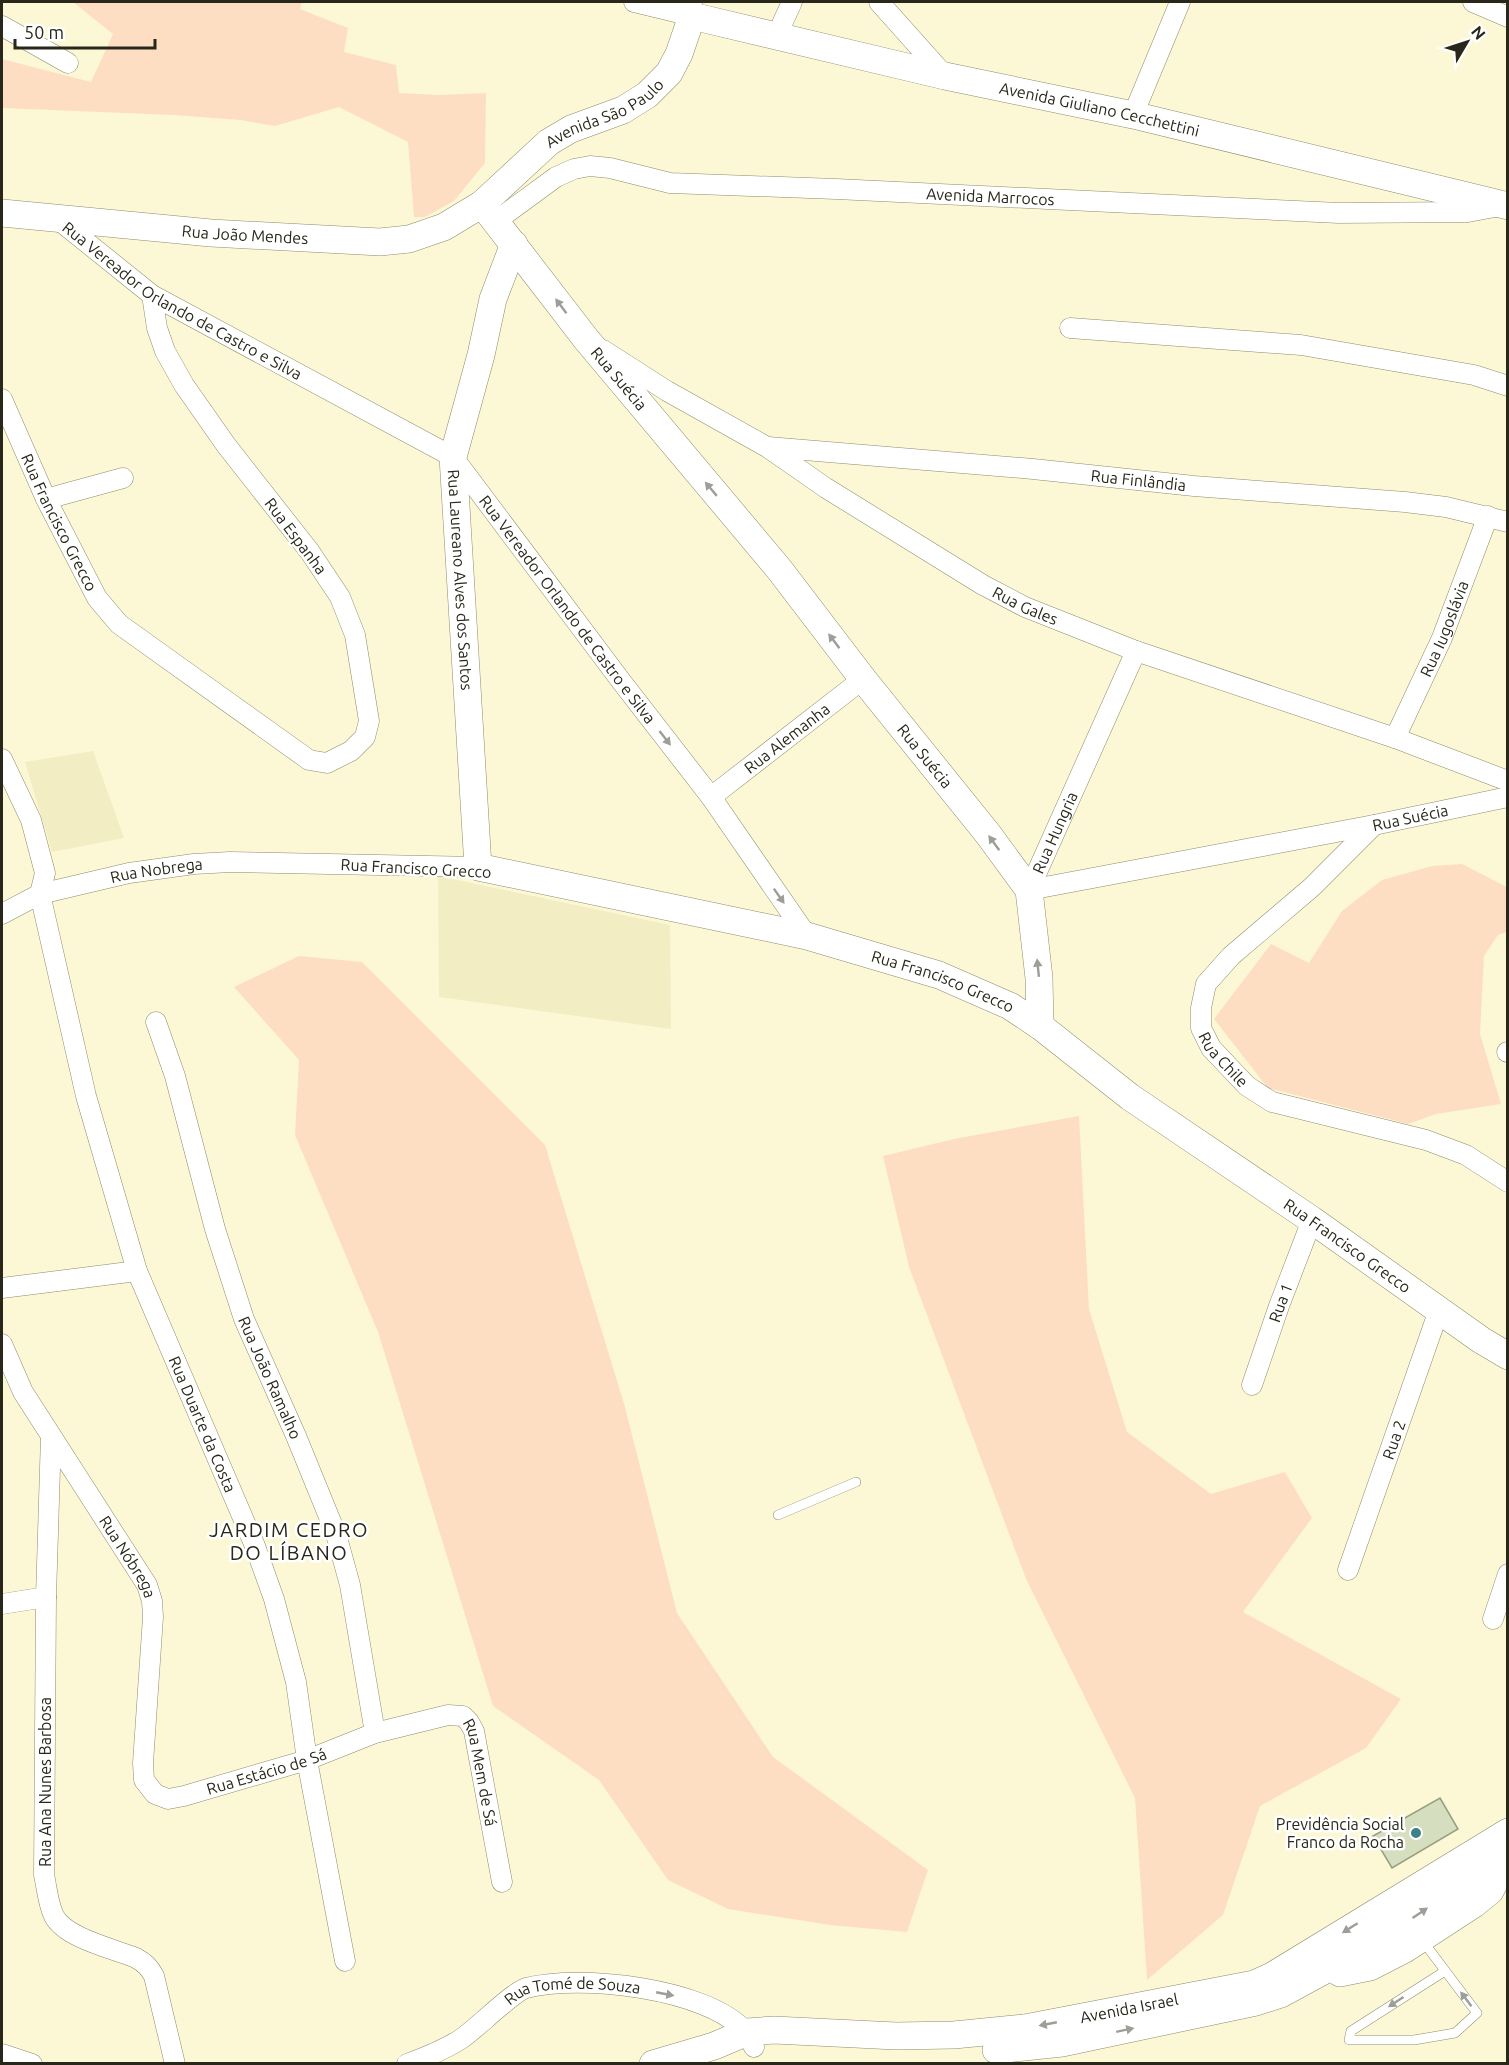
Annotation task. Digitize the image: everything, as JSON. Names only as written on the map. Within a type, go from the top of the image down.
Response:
[{"type":"street","points":[[634,2],[689,9]]},
{"type":"street","points":[[776,37],[792,2]]},
{"type":"street","points":[[879,2],[945,76]]},
{"type":"street","points":[[1133,115],[1180,2]]},
{"type":"street","points":[[1473,2],[1508,17]]},
{"type":"street","name":"Avenida Giuliano Cecchettini","points":[[689,9],[776,37],[945,76],[1133,115],[1505,206]]},
{"type":"street","name":"Avenida São Paulo","points":[[489,213],[549,142],[571,129],[623,110],[647,95],[669,73],[679,54],[689,9]]},
{"type":"street","points":[[2,26],[68,63]]},
{"type":"street","name":"Avenida Marrocos","points":[[489,213],[556,177],[574,169],[590,166],[610,168],[670,183],[1339,213],[1468,213],[1505,206]]},
{"type":"street","name":"Rua João Mendes","points":[[2,213],[211,233],[380,242],[409,239],[489,213]]},
{"type":"street","points":[[489,213],[514,244]]},
{"type":"street","name":"Rua Vereador Orlando de Castro e Silva","points":[[54,217],[152,295],[453,457],[711,797],[807,936]]},
{"type":"street","name":"Rua Suécia","points":[[514,244],[586,339],[779,569],[1029,890],[1374,825],[1508,797]]},
{"type":"street","name":"Rua Laureano Alves dos Santos","points":[[478,867],[453,457],[494,299],[514,244]]},
{"type":"street","name":"Rua Espanha","points":[[152,295],[165,351],[183,386],[310,552],[340,597],[355,635],[369,721],[365,737],[351,752],[327,763],[309,760]]},
{"type":"street","points":[[1070,328],[1301,345],[1474,375],[1508,386]]},
{"type":"street","name":"Rua Gales","points":[[586,339],[667,391],[767,447],[826,488],[982,585],[1025,608],[1136,651],[1395,738],[1508,781]]},
{"type":"street","name":"Rua Francisco Grecco","points":[[2,399],[46,499],[97,598],[119,624],[309,760]]},
{"type":"street","name":"Rua Finlândia","points":[[767,447],[1022,468],[1194,486],[1405,502],[1446,507],[1508,522]]},
{"type":"street","points":[[46,499],[123,478]]},
{"type":"street","name":"Rua Iugoslávia","points":[[1395,738],[1442,638],[1488,516]]},
{"type":"street","name":"Rua Hungria","points":[[1040,1026],[1039,978],[1029,890],[1136,651]]},
{"type":"street","name":"Rua Alemanha","points":[[711,797],[863,679]]},
{"type":"street","name":"Rua Duarte da Costa","points":[[2,759],[31,820],[45,873],[40,894],[86,1096],[137,1271],[255,1546],[274,1599],[296,1682],[307,1760],[345,1961]]},
{"type":"street","name":"Rua Chile","points":[[1374,825],[1312,887],[1231,956],[1206,984],[1201,1008],[1201,1028],[1211,1048],[1247,1086],[1272,1102],[1426,1140],[1466,1155],[1508,1182]]},
{"type":"street","name":"Rua Francisco Grecco","points":[[275,863],[478,867],[807,936],[939,975],[1010,1006],[1040,1026],[1130,1097],[1508,1356]]},
{"type":"street","name":"Rua Nobrega","points":[[40,894],[129,873],[194,864],[275,863]]},
{"type":"street","points":[[2,914],[40,894]]},
{"type":"street","name":"Rua João Ramalho","points":[[156,1022],[175,1076],[215,1229],[244,1319],[336,1534],[350,1585],[375,1732]]},
{"type":"street","name":"Rua 1","points":[[1252,1385],[1279,1305],[1312,1220]]},
{"type":"street","points":[[2,1288],[137,1271]]},
{"type":"street","name":"Rua 2","points":[[1348,1570],[1439,1310]]},
{"type":"street","name":"Rua Nóbrega","points":[[2,1344],[23,1392],[147,1585],[152,1601],[153,1617],[143,1763],[144,1780],[155,1794]]},
{"type":"street","name":"Rua Ana Nunes Barbosa","points":[[51,1436],[46,1597],[44,1875],[48,1897],[54,1917],[69,1932],[136,1958],[150,1968],[154,1976],[175,2064]]},
{"type":"street","points":[[1493,1619],[1508,1574]]},
{"type":"street","points":[[2,1604],[46,1597]]},
{"type":"street","name":"Rua Mem de Sá","points":[[375,1732],[455,1714],[463,1716],[470,1722],[474,1731],[502,1882]]},
{"type":"street","name":"Rua Estácio de Sá","points":[[155,1794],[168,1799],[184,1796],[307,1760],[375,1732]]},
{"type":"street","name":"Avenida Israel","points":[[653,2064],[714,2046],[750,2040],[774,2030],[896,2036],[954,2036],[1026,2028],[1243,1986],[1272,1976],[1508,1832]]},
{"type":"street","name":"Avenida Israel","points":[[750,2040],[911,2054],[955,2054],[1062,2043],[1256,2002],[1281,1994],[1472,1892],[1508,1857]]},
{"type":"street","points":[[1304,1982],[1370,1967],[1421,1939],[1472,1892],[1461,1874],[1453,1872],[1439,1874]]},
{"type":"street","points":[[1371,1945],[1376,1929],[1391,1903]]},
{"type":"street","name":"Rua Tomé de Souza","points":[[407,2064],[431,2055],[462,2038],[524,1989],[584,1983],[633,1988],[676,1996],[709,2006],[729,2017],[750,2040]]},
{"type":"street","points":[[2,2054],[32,2064]]},
{"type":"lane","points":[[778,1515],[856,1482]]},
{"type":"lane","points":[[1421,1939],[1477,2013],[1455,2033],[1414,2040],[1349,2040],[1351,2031],[1445,1971]]},
{"type":"shaded area","points":[[73,2],[302,2],[300,9],[348,28],[344,52],[396,65],[399,93],[439,95],[486,93],[485,163],[454,201],[425,217],[414,217],[408,142],[339,107],[275,126],[240,120],[173,115],[2,108],[2,59],[91,82],[113,34]]},
{"type":"shaded area","points":[[93,751],[124,838],[52,852],[25,762]]},
{"type":"shaded area","points":[[1462,864],[1507,887],[1507,932],[1498,935],[1484,956],[1480,1034],[1501,1104],[1436,1114],[1408,1124],[1268,1088],[1214,1019],[1271,944],[1309,963],[1342,911],[1382,880],[1432,866]]},
{"type":"shaded area","points":[[438,876],[670,925],[671,1029],[439,997]]},
{"type":"shaded area","points":[[299,956],[362,962],[545,1145],[625,1407],[677,1613],[773,1757],[928,1870],[907,1932],[830,1925],[728,1909],[668,1880],[599,1780],[493,1706],[378,1332],[295,1135],[299,1060],[234,987]]},
{"type":"shaded area","points":[[1079,1116],[1089,1309],[1127,1432],[1211,1494],[1285,1472],[1312,1518],[1243,1612],[1401,1699],[1366,1748],[1260,1806],[1223,1915],[1147,1980],[1135,1798],[1026,1579],[909,1267],[883,1156],[954,1139]]},
{"type":"building","name":"Previdência Social Franco da Rocha","points":[[1440,1798],[1458,1829],[1392,1868],[1373,1836]]},
{"type":"place","name":"Previdência Social Franco da Rocha","points":[[1416,1833]]},
{"type":"district","name":"JARDIM CEDRO DO LÍBANO","points":[[289,1542]]}]
